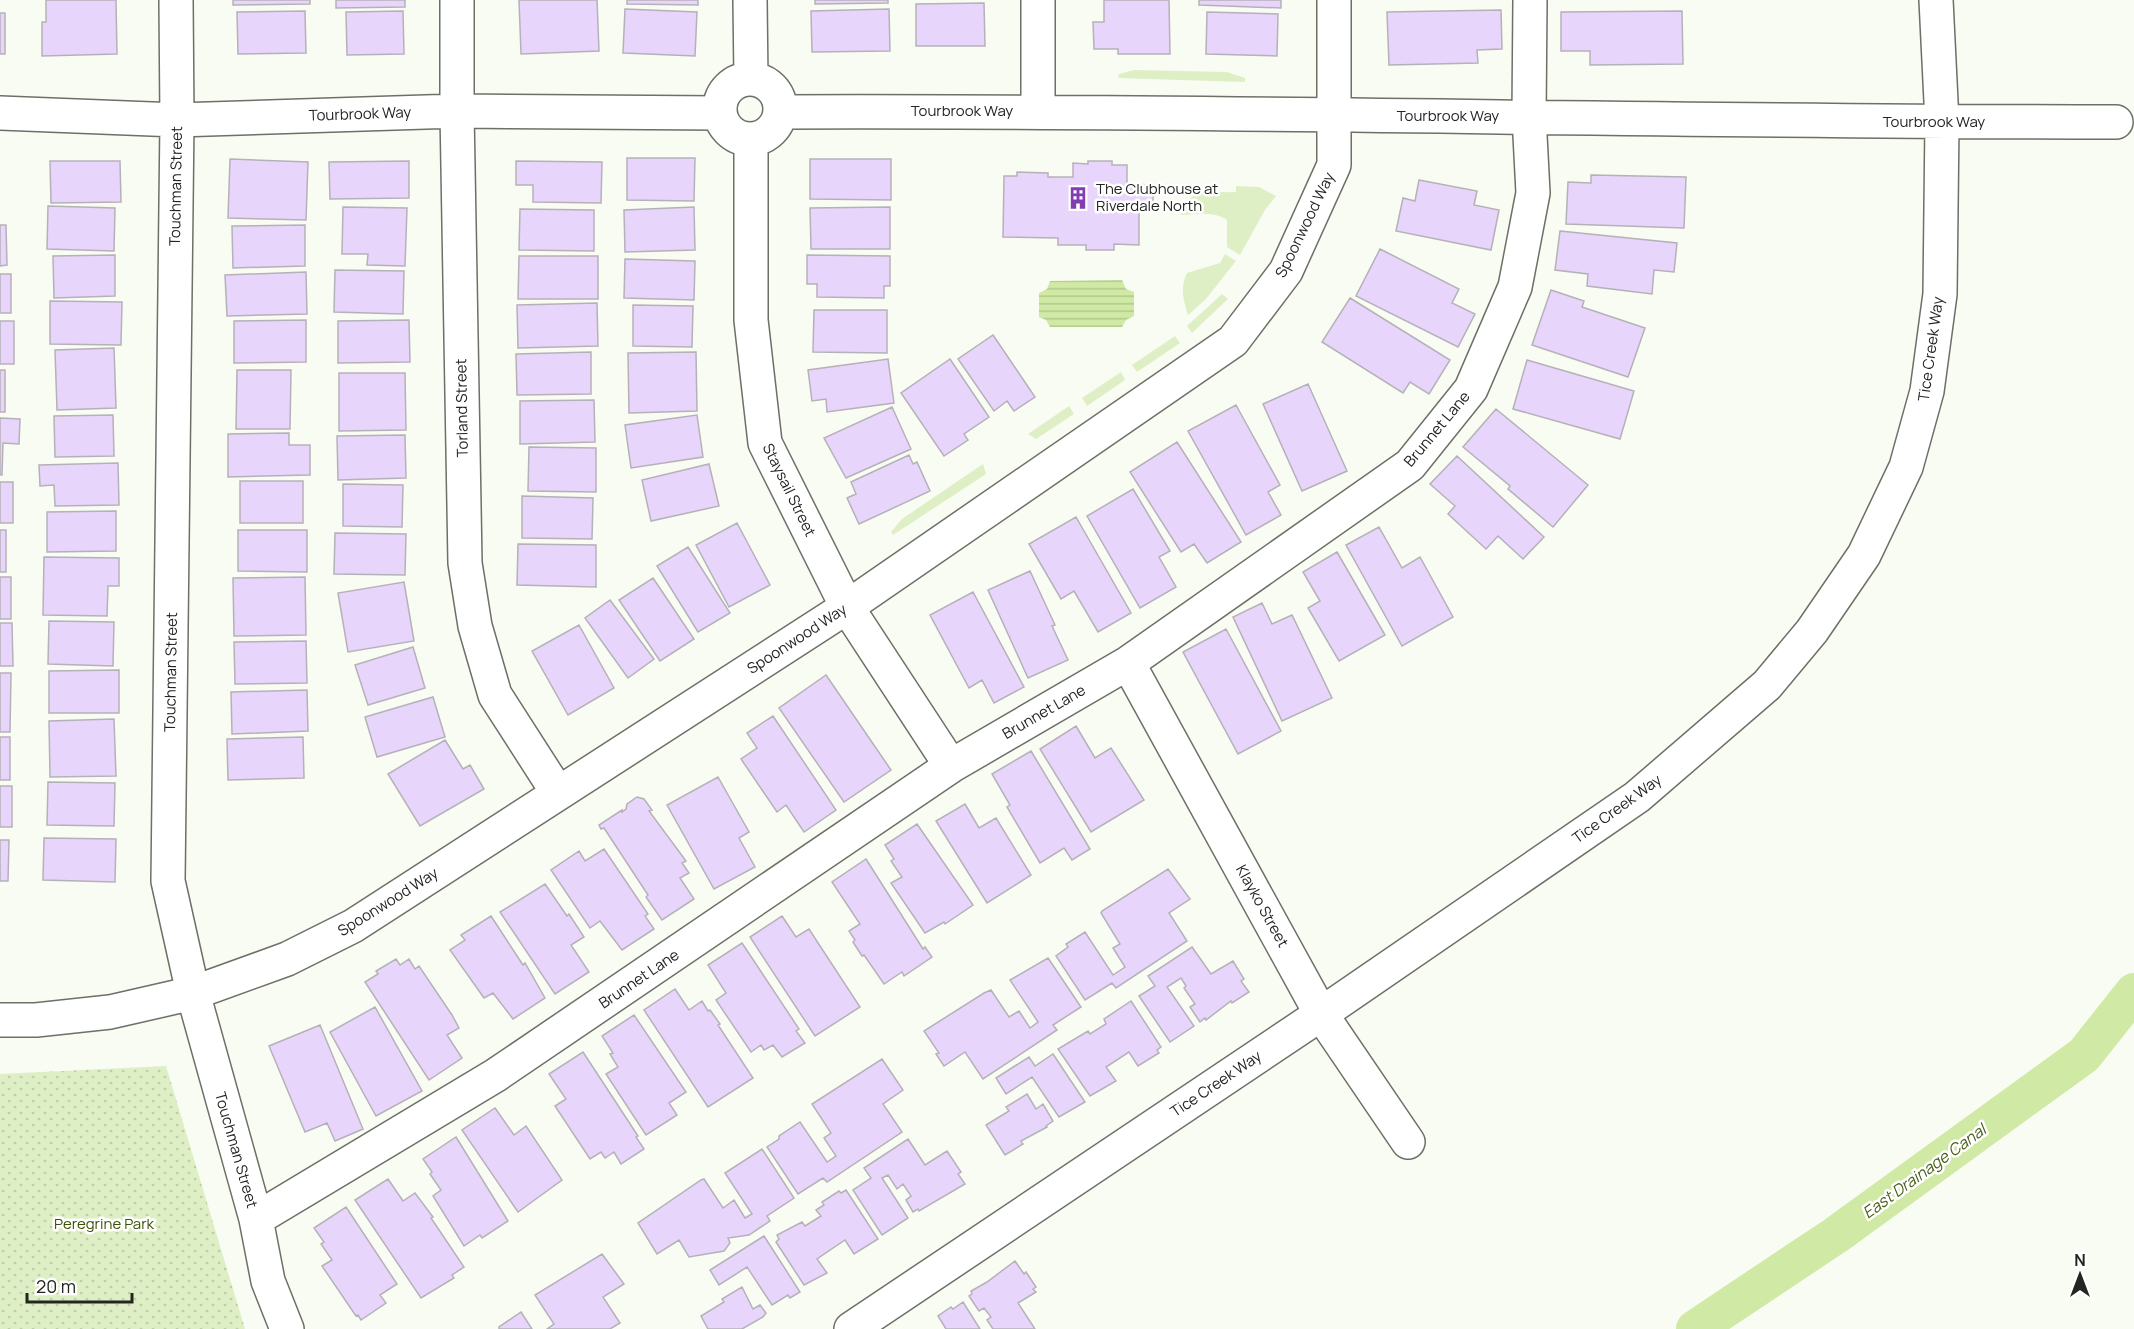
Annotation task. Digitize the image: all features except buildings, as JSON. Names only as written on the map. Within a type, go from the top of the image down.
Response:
[{"type":"street","name":"Touchman Street","points":[[176,0],[177,120],[168,881],[193,993],[256,1220],[268,1281],[287,1329]]},
{"type":"street","name":"Torland Street","points":[[457,0],[465,563],[475,626],[495,695],[558,793]]},
{"type":"street","points":[[750,0],[751,79]]},
{"type":"street","points":[[1038,0],[1038,111]]},
{"type":"street","name":"Spoonwood Way","points":[[0,1020],[36,1020],[110,1012],[193,993],[287,959],[353,926],[847,607],[1233,341],[1286,271],[1334,165],[1334,0]]},
{"type":"street","name":"Brunnet Lane","points":[[256,1220],[496,1076],[951,766],[1128,663],[1410,465],[1471,388],[1515,287],[1533,193],[1529,116],[1530,0]]},
{"type":"street","name":"Tice Creek Way","points":[[851,1329],[1321,1014],[1637,797],[1767,685],[1812,631],[1864,555],[1906,467],[1927,392],[1940,294],[1942,122],[1936,0]]},
{"type":"street","points":[[751,79],[767,84],[773,89],[778,96],[781,112],[776,126],[771,131],[765,136],[751,140],[734,135],[722,122],[721,99],[736,82],[751,79]]},
{"type":"street","name":"Tourbrook Way","points":[[0,113],[177,120],[457,111],[720,113]]},
{"type":"street","name":"Tourbrook Way","points":[[781,112],[1038,111],[2116,122]]},
{"type":"street","name":"Staysail Street","points":[[751,140],[752,320],[765,443],[847,607],[951,766]]},
{"type":"street","name":"Klayko Street","points":[[1128,663],[1321,1014],[1408,1142]]},
{"type":"green space","points":[[1134,70],[1227,72],[1245,78],[1245,82],[1118,78],[1119,74]]},
{"type":"green space","points":[[1236,186],[1259,187],[1276,196],[1265,210],[1240,255],[1227,247],[1227,220],[1211,214],[1181,215],[1188,200],[1195,196],[1210,192],[1236,192]]},
{"type":"green space","points":[[1225,254],[1236,261],[1206,299],[1188,315],[1183,294],[1187,273],[1220,263]]},
{"type":"green space","points":[[1222,294],[1228,299],[1192,333],[1187,326]]},
{"type":"green space","points":[[1175,336],[1180,343],[1137,372],[1132,365]]},
{"type":"green space","points":[[1121,372],[1125,380],[1087,406],[1082,398]]},
{"type":"green space","points":[[1069,406],[1074,414],[1036,439],[1028,434]]},
{"type":"green space","points":[[983,464],[986,474],[893,535],[891,532],[902,519]]},
{"type":"green space","name":"Peregrine Park","points":[[166,1066],[245,1329],[0,1329],[0,1074]]},
{"type":"shaded area","points":[[1122,280],[1126,289],[1134,292],[1134,316],[1126,320],[1122,327],[1050,327],[1046,320],[1039,317],[1039,293],[1047,289],[1050,281]]},
{"type":"waterway","name":"East Drainage Canal","points":[[1695,1329],[1836,1235],[2084,1055],[2134,992]]},
{"type":"place","name":"The Clubhouse at Riverdale North","points":[[1078,198]]}]
